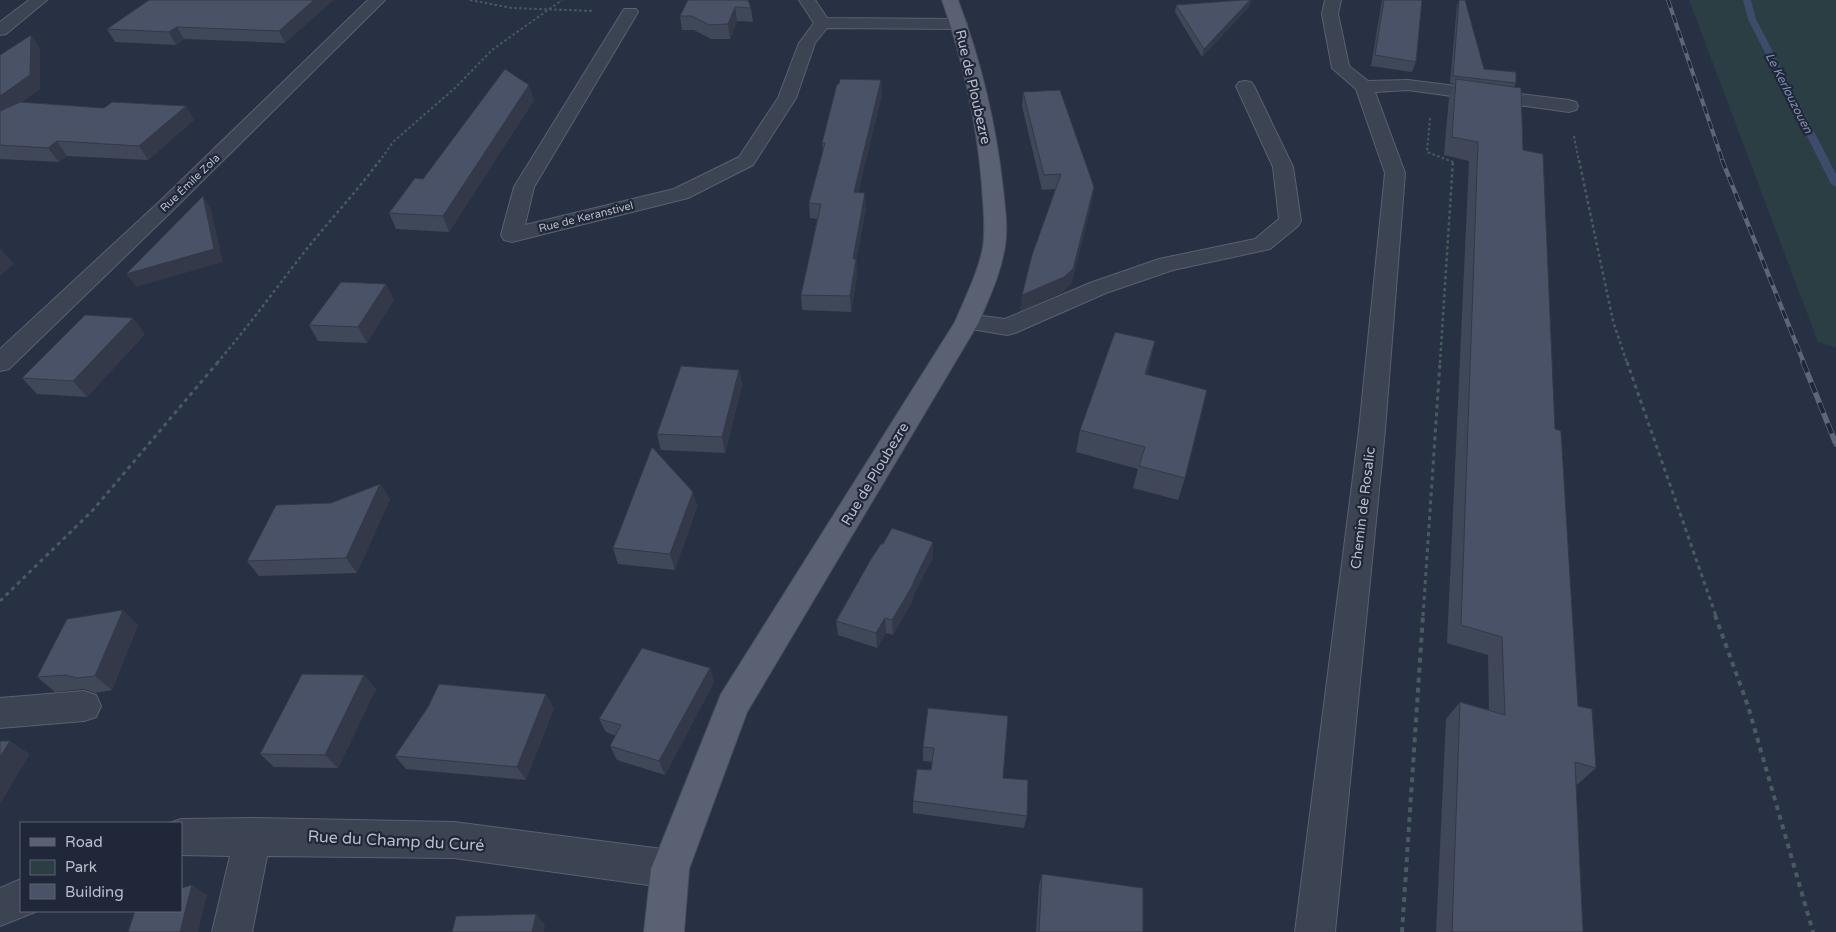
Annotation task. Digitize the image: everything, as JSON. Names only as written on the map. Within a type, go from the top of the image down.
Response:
[{"type":"main road","name":"Rue de Ploubezre","points":[[664,932],[670,869],[733,705],[967,322],[985,277],[996,236],[991,171],[979,102],[959,24],[950,0]]},
{"type":"street","points":[[0,30],[39,0]]},
{"type":"street","name":"Rue Émile Zola","points":[[0,363],[377,0]]},
{"type":"street","points":[[807,0],[822,23],[959,24]]},
{"type":"street","name":"Chemin de Rosalic","points":[[1315,932],[1372,430],[1395,173],[1364,88],[1341,68],[1331,7]]},
{"type":"street","name":"Rue de Keranstivel","points":[[630,12],[524,187],[512,235],[681,194],[746,161],[787,98],[807,43],[822,23]]},
{"type":"street","points":[[1364,88],[1408,85],[1569,106]]},
{"type":"street","points":[[967,322],[1007,327],[1098,288],[1167,264],[1262,244],[1290,221],[1283,167],[1245,86]]},
{"type":"street","points":[[0,713],[84,706]]},
{"type":"street","name":"Rue du Champ du Curé","points":[[182,836],[454,840],[670,869]]},
{"type":"street","points":[[232,932],[253,836]]},
{"type":"street","points":[[0,907],[20,898]]},
{"type":"path","points":[[470,0],[512,8],[630,12]]},
{"type":"path","points":[[0,601],[94,510],[254,320],[303,254],[356,193],[393,142],[455,88],[492,50],[562,0]]},
{"type":"path","points":[[1402,932],[1453,160],[1427,152],[1432,88]]},
{"type":"path","points":[[1569,106],[1613,321],[1674,503],[1748,706],[1812,932]]},
{"type":"green space","points":[[1689,0],[1836,0],[1836,348],[1818,342]]},
{"type":"building","points":[[149,0],[314,0],[279,31],[177,27],[169,32],[107,29]]},
{"type":"building","points":[[688,0],[748,0],[751,8],[735,7],[728,24],[709,25],[692,16],[680,16]]},
{"type":"building","points":[[1250,0],[1204,49],[1176,5]]},
{"type":"building","points":[[1384,0],[1422,0],[1416,62],[1375,55]]},
{"type":"building","points":[[1459,0],[1465,0],[1484,69],[1516,72],[1516,83],[1453,76]]},
{"type":"building","points":[[31,35],[30,75],[0,96],[0,55]]},
{"type":"building","points":[[505,69],[529,85],[443,216],[389,213],[415,178],[423,179]]},
{"type":"building","points":[[840,79],[881,80],[854,192],[865,193],[853,259],[856,259],[850,296],[801,295],[821,204],[809,203],[825,143],[822,143],[837,84],[839,84]]},
{"type":"building","points":[[1456,79],[1521,88],[1523,150],[1543,154],[1555,429],[1561,431],[1578,706],[1592,709],[1596,768],[1575,762],[1583,932],[1452,932],[1460,702],[1505,715],[1502,637],[1461,625],[1478,142],[1452,137]]},
{"type":"building","points":[[1060,90],[1094,187],[1073,269],[1064,277],[1022,295],[1032,255],[1061,174],[1044,175],[1023,92]]},
{"type":"building","points":[[20,102],[104,108],[112,102],[186,106],[139,146],[57,141],[48,148],[0,145],[0,111]]},
{"type":"building","points":[[203,196],[214,249],[126,274]]},
{"type":"building","points":[[341,282],[386,284],[358,327],[309,325]]},
{"type":"building","points":[[85,315],[133,318],[73,381],[22,378]]},
{"type":"building","points":[[1115,332],[1155,341],[1145,374],[1207,390],[1185,478],[1139,466],[1145,447],[1080,430]]},
{"type":"building","points":[[681,366],[739,370],[722,437],[657,434]]},
{"type":"building","points":[[652,447],[693,492],[670,554],[613,548]]},
{"type":"building","points":[[380,484],[346,558],[247,561],[276,505],[331,503]]},
{"type":"building","points":[[892,528],[933,542],[914,583],[892,620],[885,618],[876,633],[836,621],[871,559],[881,544],[883,544]]},
{"type":"building","points":[[123,610],[95,676],[77,678],[66,675],[37,677],[67,619]]},
{"type":"building","points":[[642,648],[710,668],[659,761],[610,746],[621,725],[599,719]]},
{"type":"building","points":[[302,674],[364,675],[325,755],[260,754]]},
{"type":"building","points":[[439,684],[546,694],[517,767],[395,756],[428,707]]},
{"type":"building","points":[[928,708],[1008,716],[1003,778],[1028,780],[1027,816],[913,801],[917,769],[931,770],[934,748],[923,747]]},
{"type":"building","points":[[0,741],[10,741],[0,757]]},
{"type":"building","points":[[1042,874],[1143,888],[1143,932],[1039,932]]},
{"type":"building","points":[[192,885],[180,932],[128,932],[135,912],[182,912],[182,888]]},
{"type":"building","points":[[536,914],[532,932],[452,932],[456,916]]},
{"type":"waterway","name":"Le Kerlouzouen","points":[[1747,0],[1752,19],[1836,184]]},
{"type":"railway","points":[[1668,0],[1723,162]]},
{"type":"railway","points":[[1722,160],[1804,363]]},
{"type":"railway","points":[[1803,362],[1836,444]]}]
